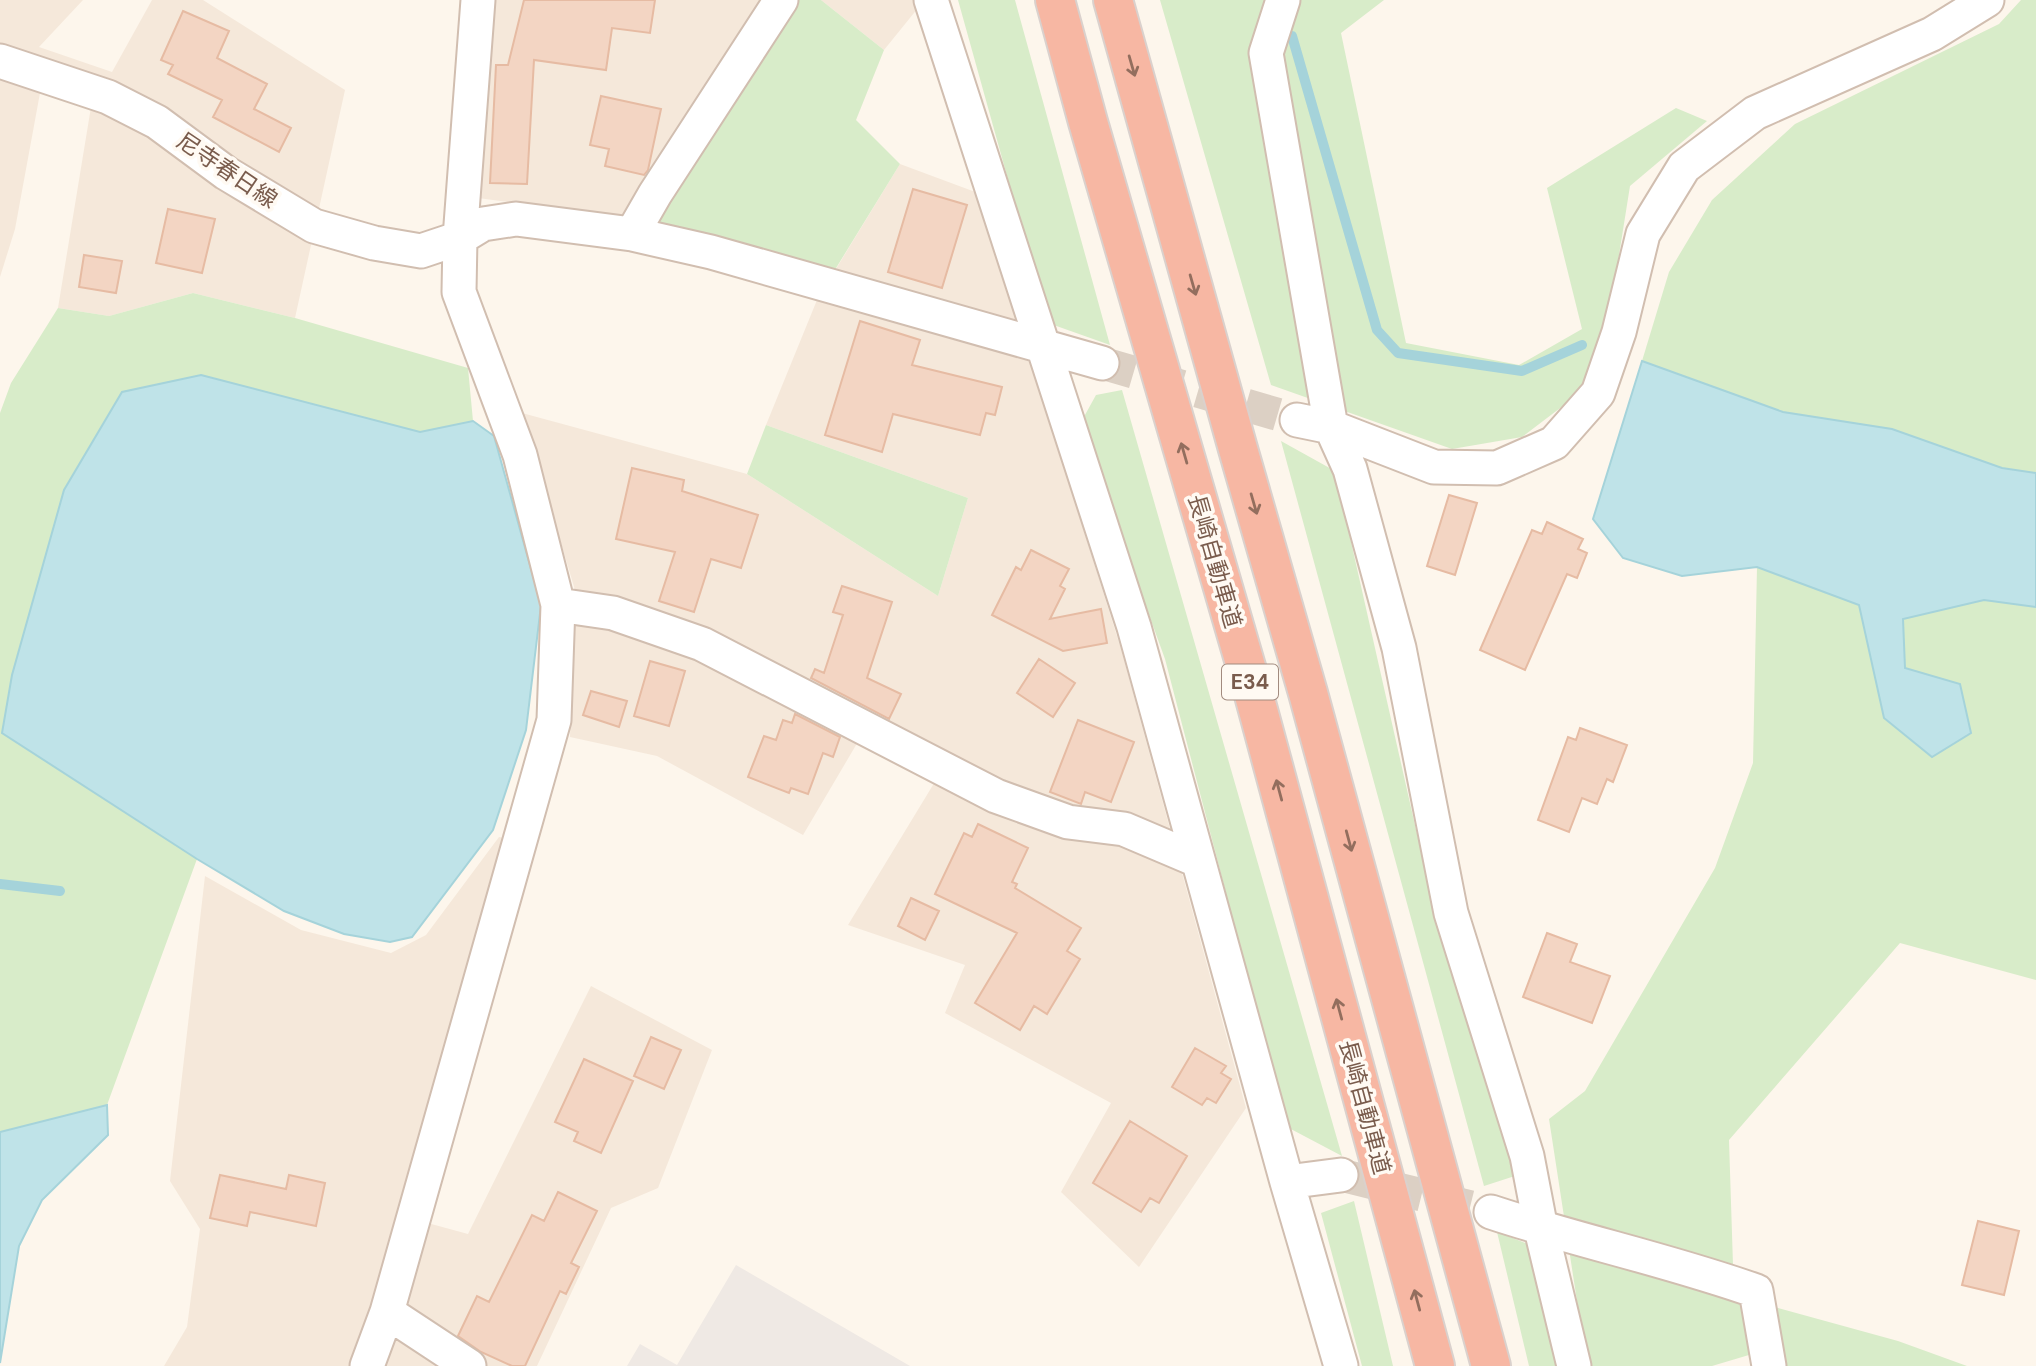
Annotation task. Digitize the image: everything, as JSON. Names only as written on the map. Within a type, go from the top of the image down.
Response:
[{"type":"highway","name":"長崎自動車道","points":[[1055,0],[1251,684],[1435,1366]]},
{"type":"highway","name":"E34","points":[[1113,0],[1308,693],[1491,1366]]},
{"type":"street","points":[[368,1366],[387,1312],[554,720],[558,605],[520,455],[459,292],[460,238],[478,0]]},
{"type":"street","points":[[632,234],[781,0]]},
{"type":"street","points":[[932,0],[1134,627],[1287,1182],[1342,1366]]},
{"type":"street","points":[[1283,0],[1266,53],[1331,427],[1350,469],[1399,648],[1451,913],[1527,1156],[1574,1366]]},
{"type":"street","points":[[1297,420],[1331,427],[1434,467],[1497,468],[1554,443],[1598,393],[1619,332],[1643,234],[1684,167],[1755,113],[1932,33],[1987,0]]},
{"type":"street","name":"尼寺春日線","points":[[0,61],[108,97],[157,122],[226,173],[314,226],[374,243],[421,251],[460,238],[483,224],[516,219],[632,234],[711,252],[1102,362]]},
{"type":"street","points":[[558,605],[613,613],[702,644],[996,796],[1068,822],[1124,829],[1197,860]]},
{"type":"street","points":[[1287,1182],[1341,1175]]},
{"type":"street","points":[[1491,1212],[1715,1277],[1756,1292],[1769,1366]]},
{"type":"street","points":[[387,1312],[469,1366]]},
{"type":"shaded area","points":[[0,0],[83,0],[39,47],[112,72],[152,0],[203,0],[345,90],[295,318],[193,293],[109,316],[58,308],[91,107],[40,93],[15,229],[0,277]]},
{"type":"shaded area","points":[[493,0],[795,0],[654,222],[478,198]]},
{"type":"shaded area","points":[[821,0],[915,0],[918,8],[884,50]]},
{"type":"shaded area","points":[[900,164],[978,193],[1121,649],[1246,1108],[1139,1267],[1061,1192],[1111,1103],[945,1013],[965,965],[848,925],[936,780],[859,740],[803,835],[657,756],[570,737],[575,590],[522,413],[747,474],[938,596],[968,498],[766,425],[817,300]]},
{"type":"shaded area","points":[[499,837],[514,840],[353,1366],[164,1366],[187,1327],[200,1229],[170,1181],[205,876],[301,930],[391,953],[426,935]]},
{"type":"shaded area","points":[[591,986],[712,1050],[658,1188],[611,1208],[537,1366],[383,1366],[424,1222],[468,1234]]},
{"type":"shaded area","points":[[736,1265],[910,1366],[627,1366],[640,1344],[677,1365]]},
{"type":"green space","points":[[795,0],[821,0],[884,50],[856,120],[900,164],[833,273],[654,222]]},
{"type":"green space","points":[[958,0],[1015,0],[1110,345],[1048,323]]},
{"type":"green space","points":[[1160,0],[1384,0],[1341,33],[1406,343],[1519,365],[1582,329],[1547,188],[1676,108],[1707,121],[1630,186],[1605,343],[1576,396],[1522,437],[1452,449],[1271,385]]},
{"type":"green space","points":[[2021,0],[2036,0],[2036,473],[2002,468],[1892,429],[1783,412],[1642,361],[1669,272],[1712,200],[1795,124],[1999,24]]},
{"type":"green space","points":[[193,293],[295,318],[468,368],[473,421],[420,432],[201,376],[122,392],[64,490],[2,733],[197,859],[107,1105],[0,1132],[0,413],[11,383],[58,308],[109,316]]},
{"type":"green space","points":[[1122,390],[1342,1156],[1287,1127],[1165,659],[1080,424],[1096,395]]},
{"type":"green space","points":[[766,425],[968,498],[938,596],[747,474]]},
{"type":"green space","points":[[1281,441],[1335,471],[1438,927],[1521,1174],[1484,1186]]},
{"type":"green space","points":[[1757,567],[1860,605],[1884,718],[1960,684],[1905,668],[1903,619],[1984,600],[2036,607],[2036,980],[1900,943],[1729,1140],[1734,1296],[1898,1341],[1967,1366],[1765,1366],[1759,1352],[1712,1366],[1587,1366],[1549,1119],[1585,1091],[1715,868],[1753,763]]},
{"type":"green space","points":[[1354,1201],[1393,1366],[1362,1366],[1321,1213]]},
{"type":"green space","points":[[1497,1232],[1536,1247],[1564,1366],[1529,1366]]},
{"type":"water","points":[[1642,361],[1783,412],[1892,429],[2002,468],[2036,473],[2036,607],[1984,600],[1903,619],[1905,668],[1960,684],[1971,733],[1932,757],[1884,718],[1859,605],[1757,567],[1682,576],[1623,558],[1593,519]]},
{"type":"water","points":[[201,375],[420,432],[473,421],[494,436],[541,605],[526,730],[493,830],[412,937],[390,942],[344,934],[284,911],[197,859],[2,733],[12,675],[64,490],[122,392]]},
{"type":"water","points":[[107,1105],[108,1135],[42,1200],[19,1246],[0,1363],[0,1132]]},
{"type":"building","points":[[524,0],[655,0],[650,33],[612,28],[606,70],[534,60],[527,184],[490,183],[496,65],[508,65]]},
{"type":"building","points":[[183,11],[229,31],[217,58],[267,84],[254,109],[291,128],[279,152],[213,117],[222,100],[168,74],[173,65],[161,60]]},
{"type":"building","points":[[601,96],[661,109],[648,170],[644,175],[605,166],[609,149],[590,145]]},
{"type":"building","points":[[913,189],[967,205],[942,288],[888,272]]},
{"type":"building","points":[[168,209],[215,219],[202,273],[156,263]]},
{"type":"building","points":[[84,255],[122,261],[116,293],[79,287]]},
{"type":"building","points":[[860,321],[920,340],[912,365],[1002,387],[995,415],[986,413],[980,435],[893,414],[882,452],[825,435]]},
{"type":"building","points":[[632,468],[684,480],[682,491],[758,515],[741,568],[711,559],[694,612],[659,601],[675,552],[616,539]]},
{"type":"building","points":[[1449,495],[1477,503],[1455,575],[1427,566]]},
{"type":"building","points":[[1547,522],[1583,539],[1578,549],[1587,553],[1577,578],[1567,574],[1525,670],[1480,650],[1532,530],[1542,534]]},
{"type":"building","points":[[1031,550],[1069,569],[1060,586],[1065,589],[1050,619],[1101,609],[1107,643],[1063,651],[992,615],[1016,567],[1021,570]]},
{"type":"building","points":[[842,586],[892,602],[867,678],[901,694],[889,719],[811,678],[815,669],[824,673],[843,615],[833,612]]},
{"type":"building","points":[[1039,659],[1075,683],[1053,717],[1017,693]]},
{"type":"building","points":[[650,661],[685,671],[669,726],[634,716]]},
{"type":"building","points":[[591,691],[627,701],[619,727],[583,715]]},
{"type":"building","points":[[795,714],[840,737],[833,757],[823,753],[808,794],[791,788],[789,793],[748,777],[764,736],[776,740],[783,720],[792,723]]},
{"type":"building","points":[[1078,720],[1134,742],[1111,802],[1085,792],[1081,804],[1050,792]]},
{"type":"building","points":[[1580,728],[1627,745],[1613,782],[1607,779],[1597,804],[1582,798],[1569,832],[1538,820],[1568,737],[1576,740]]},
{"type":"building","points":[[978,824],[1028,848],[1012,882],[1017,884],[1015,888],[1081,928],[1067,951],[1080,959],[1047,1014],[1034,1006],[1020,1030],[975,1003],[1017,933],[935,894],[964,833],[972,837]]},
{"type":"building","points":[[911,898],[939,911],[925,940],[898,926]]},
{"type":"building","points":[[1547,933],[1577,944],[1570,962],[1610,976],[1592,1023],[1523,997]]},
{"type":"building","points":[[651,1037],[681,1050],[664,1089],[634,1076]]},
{"type":"building","points":[[1195,1048],[1226,1066],[1221,1073],[1231,1079],[1216,1103],[1207,1098],[1202,1105],[1172,1087]]},
{"type":"building","points":[[584,1059],[633,1081],[601,1153],[574,1141],[578,1132],[555,1122]]},
{"type":"building","points":[[1130,1121],[1187,1156],[1159,1203],[1150,1198],[1141,1212],[1093,1183]]},
{"type":"building","points":[[220,1175],[286,1189],[289,1175],[325,1183],[316,1226],[250,1212],[247,1226],[210,1218]]},
{"type":"building","points":[[558,1192],[597,1211],[571,1263],[579,1267],[566,1294],[560,1291],[525,1366],[512,1366],[481,1352],[458,1336],[477,1296],[489,1302],[532,1215],[544,1221]]},
{"type":"building","points":[[1978,1221],[2019,1231],[2004,1295],[1962,1285]]},
{"type":"waterway","points":[[1292,36],[1377,330],[1398,353],[1522,371],[1582,345]]},
{"type":"waterway","points":[[0,884],[60,891]]},
{"type":"tunnel","points":[[1102,363],[1297,420]]},
{"type":"tunnel","points":[[1341,1175],[1491,1212]]}]
